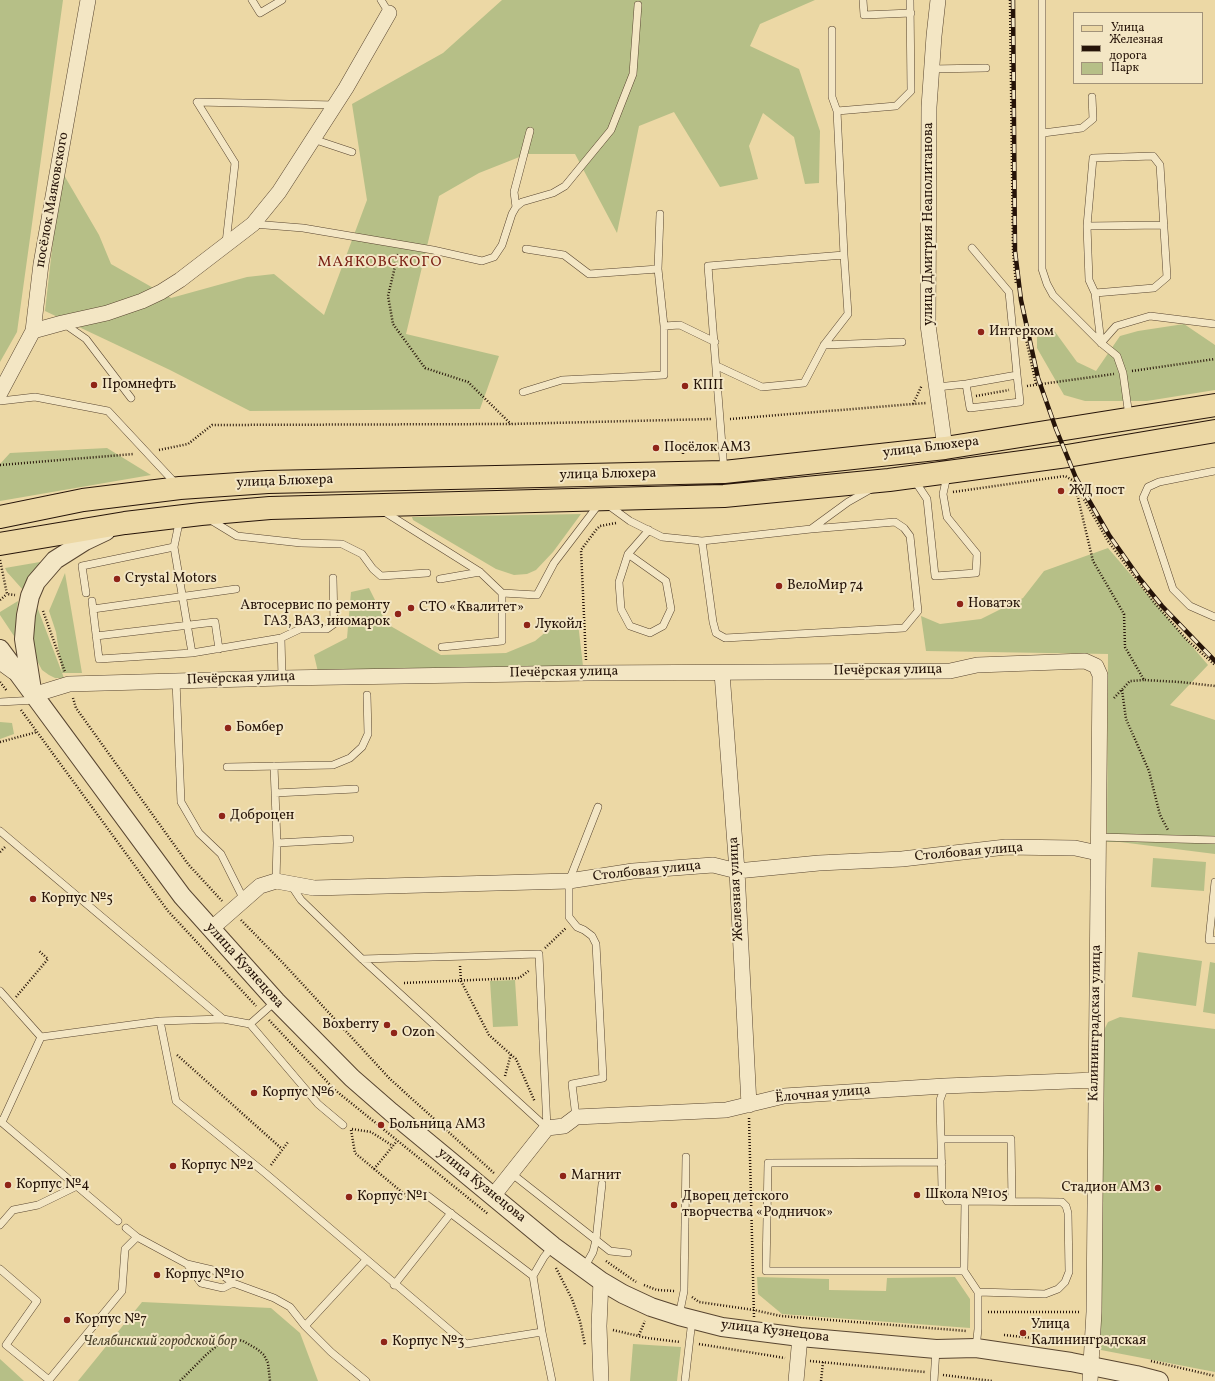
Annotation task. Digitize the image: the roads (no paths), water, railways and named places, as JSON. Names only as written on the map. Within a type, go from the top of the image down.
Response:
[{"type":"main road","name":"улица Блюхера","points":[[0,517],[82,500],[180,488],[268,482],[724,472],[944,448],[1215,405]]},
{"type":"main road","name":"улица Блюхера","points":[[0,544],[125,522],[270,508],[724,496],[913,477],[1067,456],[1215,431]]},
{"type":"street","name":"посёлок Маяковского","points":[[0,393],[33,331],[41,264],[88,0]]},
{"type":"street","name":"улица Дмитрия Неаполитанова","points":[[938,0],[929,107],[928,325],[944,448]]},
{"type":"street","points":[[33,331],[107,313],[142,301],[161,292],[180,280],[253,224],[280,192],[346,88],[389,13]]},
{"type":"street","points":[[32,693],[24,639],[26,615],[30,596],[36,582],[55,560],[85,541],[125,522]]},
{"type":"street","name":"улица Кузнецова","points":[[0,649],[182,896],[276,1001],[352,1078],[391,1112],[553,1246],[601,1281],[623,1294],[651,1307],[686,1318],[722,1326],[800,1337],[936,1349],[977,1340],[1159,1381]]},
{"type":"street","name":"Печёрская улица","points":[[32,693],[69,684],[282,678],[587,673],[950,671],[977,665],[1085,660],[1096,666]]},
{"type":"street","name":"Калининградская улица","points":[[1091,1365],[1094,1312],[1098,715],[1100,675],[1096,666]]},
{"type":"street","name":"Железная улица","points":[[722,673],[737,871],[749,1105]]},
{"type":"street","name":"Столбовая улица","points":[[211,929],[260,886],[276,882],[314,888],[568,882],[633,871],[713,865],[737,871],[819,863],[902,859],[1006,847],[1076,848],[1098,853]]},
{"type":"street","name":"Ёлочная улица","points":[[547,1128],[564,1126],[576,1117],[726,1110],[784,1096],[945,1086],[1095,1080]]},
{"type":"street","points":[[493,1196],[547,1128]]},
{"type":"street","points":[[601,1281],[599,1326],[601,1381]]},
{"type":"street","points":[[796,1381],[800,1337]]},
{"type":"lane","points":[[252,0],[260,13],[282,0]]},
{"type":"lane","points":[[381,0],[389,13]]},
{"type":"lane","points":[[863,0],[864,15],[911,13]]},
{"type":"lane","points":[[837,111],[896,106],[911,91],[910,0]]},
{"type":"lane","points":[[1042,0],[1042,269],[1047,284],[1054,295],[1101,343],[1117,356],[1123,373],[1129,418]]},
{"type":"lane","points":[[253,224],[303,228],[433,250],[482,261],[494,257],[502,245],[512,214],[516,207],[522,202],[553,193],[565,186],[611,130],[633,74],[638,5]]},
{"type":"lane","points":[[717,366],[762,387],[804,383],[824,346],[848,314],[837,111],[832,96],[832,30]]},
{"type":"lane","points":[[931,69],[986,68]]},
{"type":"lane","points":[[1043,133],[1082,128],[1092,119],[1092,97]]},
{"type":"lane","points":[[226,245],[235,163],[197,102],[335,105]]},
{"type":"lane","points":[[516,207],[514,192],[530,131]]},
{"type":"lane","points":[[313,139],[352,152]]},
{"type":"lane","points":[[1095,293],[1154,288],[1167,277],[1160,165],[1153,156],[1093,158],[1087,226],[1089,280],[1095,293],[1101,343]]},
{"type":"lane","points":[[523,392],[562,380],[664,375],[664,326],[658,269],[660,214]]},
{"type":"lane","points":[[1087,226],[1164,225]]},
{"type":"lane","points":[[966,384],[970,408],[1020,402],[1009,292],[972,248]]},
{"type":"lane","points":[[526,249],[564,255],[589,274],[658,269]]},
{"type":"lane","points":[[724,472],[717,366],[708,266],[844,255]]},
{"type":"lane","points":[[1101,343],[1116,326],[1150,316],[1215,324]]},
{"type":"lane","points":[[62,323],[86,339],[130,398]]},
{"type":"lane","points":[[664,326],[680,325],[715,342]]},
{"type":"lane","points":[[824,346],[902,342]]},
{"type":"lane","points":[[936,387],[966,384],[1017,375]]},
{"type":"lane","points":[[0,401],[35,397],[108,411],[180,488]]},
{"type":"lane","points":[[1215,471],[1159,482],[1148,487],[1143,498],[1173,589],[1190,606],[1215,617]]},
{"type":"lane","points":[[913,477],[927,499],[935,576],[976,573],[977,554],[946,517],[943,494],[947,472]]},
{"type":"lane","points":[[811,529],[848,502],[889,480]]},
{"type":"lane","points":[[375,506],[480,572],[502,593],[537,595],[554,563],[601,500],[630,521],[662,537],[702,541],[811,529],[895,522],[904,528],[910,536],[918,611],[904,628],[725,638],[716,633],[713,622],[702,541]]},
{"type":"lane","points":[[192,653],[174,547],[191,515],[237,536],[301,543],[342,544],[362,554],[373,569],[381,576],[428,573]]},
{"type":"lane","points":[[628,554],[666,581],[671,609],[663,626],[650,633],[630,626],[621,609],[619,582],[628,554],[649,530]]},
{"type":"lane","points":[[86,593],[82,566],[174,547]]},
{"type":"lane","points":[[440,579],[480,572]]},
{"type":"lane","points":[[92,601],[99,659],[192,653],[281,638],[300,629],[327,629],[334,624],[333,578]]},
{"type":"lane","points":[[93,609],[236,589]]},
{"type":"lane","points":[[442,647],[502,641],[502,593]]},
{"type":"lane","points":[[96,636],[215,622],[219,649]]},
{"type":"lane","points":[[281,638],[282,678]]},
{"type":"lane","points":[[0,667],[32,693]]},
{"type":"lane","points":[[176,681],[181,802],[199,833],[221,854],[244,900]]},
{"type":"lane","points":[[0,702],[32,693]]},
{"type":"lane","points":[[227,767],[333,765],[350,758],[362,748],[368,734],[368,695]]},
{"type":"lane","points":[[274,766],[277,843],[276,882]]},
{"type":"lane","points":[[275,793],[355,789]]},
{"type":"lane","points":[[576,1117],[572,1084],[603,1078],[596,944],[592,936],[577,927],[569,917],[568,882],[598,807]]},
{"type":"lane","points":[[0,831],[223,1019]]},
{"type":"lane","points":[[1098,837],[1215,840]]},
{"type":"lane","points":[[277,843],[350,839]]},
{"type":"lane","points":[[1215,882],[1209,940],[1215,940]]},
{"type":"lane","points":[[291,884],[301,900],[362,959],[547,1128]]},
{"type":"lane","points":[[362,959],[539,954],[547,1128]]},
{"type":"lane","points":[[0,991],[41,1037]]},
{"type":"lane","points":[[250,1024],[276,1001]]},
{"type":"lane","points":[[41,1037],[160,1021],[223,1019],[250,1024],[318,1104],[343,1125]]},
{"type":"lane","points":[[160,1021],[176,1101],[264,1173],[394,1285],[466,1344],[542,1332]]},
{"type":"lane","points":[[41,1037],[1,1122],[118,1221]]},
{"type":"lane","points":[[945,1086],[940,1100],[942,1190],[947,1200],[1062,1202],[1066,1206],[1068,1213],[1069,1272],[1064,1282],[1058,1289],[1045,1294],[978,1292]]},
{"type":"lane","points":[[942,1139],[1012,1139],[1012,1201]]},
{"type":"lane","points":[[685,1381],[686,1318],[684,1291],[686,1157]]},
{"type":"lane","points":[[942,1162],[768,1163],[766,1271],[964,1271]]},
{"type":"lane","points":[[508,1177],[610,1251],[628,1253]]},
{"type":"lane","points":[[584,1268],[593,1252],[596,1240],[602,1184]]},
{"type":"lane","points":[[0,1225],[13,1210],[38,1205],[77,1186]]},
{"type":"lane","points":[[428,1196],[533,1276]]},
{"type":"lane","points":[[965,1201],[964,1271],[978,1292],[977,1340]]},
{"type":"lane","points":[[394,1285],[451,1213]]},
{"type":"lane","points":[[126,1228],[137,1237],[187,1264],[217,1271],[233,1283],[274,1298],[284,1304],[290,1308],[305,1326],[331,1352],[366,1381]]},
{"type":"lane","points":[[0,1269],[36,1301],[6,1345],[49,1380],[122,1291],[125,1249],[137,1237]]},
{"type":"lane","points":[[552,1381],[533,1276],[544,1257],[553,1246]]},
{"type":"lane","points":[[305,1326],[366,1260]]},
{"type":"lane","points":[[187,1264],[201,1283],[222,1288],[233,1283]]},
{"type":"lane","points":[[934,1381],[936,1349]]},
{"type":"railway","points":[[1013,0],[1015,251],[1021,300],[1038,378],[1056,429],[1076,478],[1109,535],[1140,579],[1162,606],[1215,661]]},
{"type":"place","name":"Интерком","points":[[981,332]]},
{"type":"place","name":"Промнефть","points":[[94,385]]},
{"type":"place","name":"КПП","points":[[685,386]]},
{"type":"place","name":"Посёлок АМЗ","points":[[656,448]]},
{"type":"place","name":"ЖД пост","points":[[1061,491]]},
{"type":"place","name":"Crystal Motors","points":[[117,579]]},
{"type":"place","name":"ВелоМир 74","points":[[779,586]]},
{"type":"place","name":"Новатэк","points":[[960,604]]},
{"type":"place","name":"СТО «Квалитет»","points":[[411,608]]},
{"type":"place","name":"Автосервис по ремонту ГАЗ, ВАЗ, иномарок","points":[[398,614]]},
{"type":"place","name":"Лукойл","points":[[527,625]]},
{"type":"place","name":"Бомбер","points":[[228,728]]},
{"type":"place","name":"Доброцен","points":[[222,816]]},
{"type":"place","name":"Корпус №5","points":[[33,899]]},
{"type":"place","name":"Boxberry","points":[[387,1025]]},
{"type":"place","name":"Ozon","points":[[394,1033]]},
{"type":"place","name":"Корпус №6","points":[[254,1093]]},
{"type":"place","name":"Больница АМЗ","points":[[381,1125]]},
{"type":"place","name":"Корпус №2","points":[[173,1166]]},
{"type":"place","name":"Магнит","points":[[563,1176]]},
{"type":"place","name":"Корпус №4","points":[[8,1185]]},
{"type":"place","name":"Стадион АМЗ","points":[[1158,1188]]},
{"type":"place","name":"Школа №105","points":[[917,1195]]},
{"type":"place","name":"Корпус №1","points":[[349,1197]]},
{"type":"place","name":"Дворец детского творчества «Родничок»","points":[[674,1205]]},
{"type":"place","name":"Корпус №10","points":[[157,1275]]},
{"type":"place","name":"Корпус №7","points":[[67,1320]]},
{"type":"place","name":"Улица Калининградская","points":[[1023,1333]]},
{"type":"place","name":"Корпус №3","points":[[384,1342]]},
{"type":"district","name":"МАЯКОВСКОГО","points":[[380,263]]},
{"type":"park label","name":"Челябинский городской бор","points":[[160,1342]]}]
